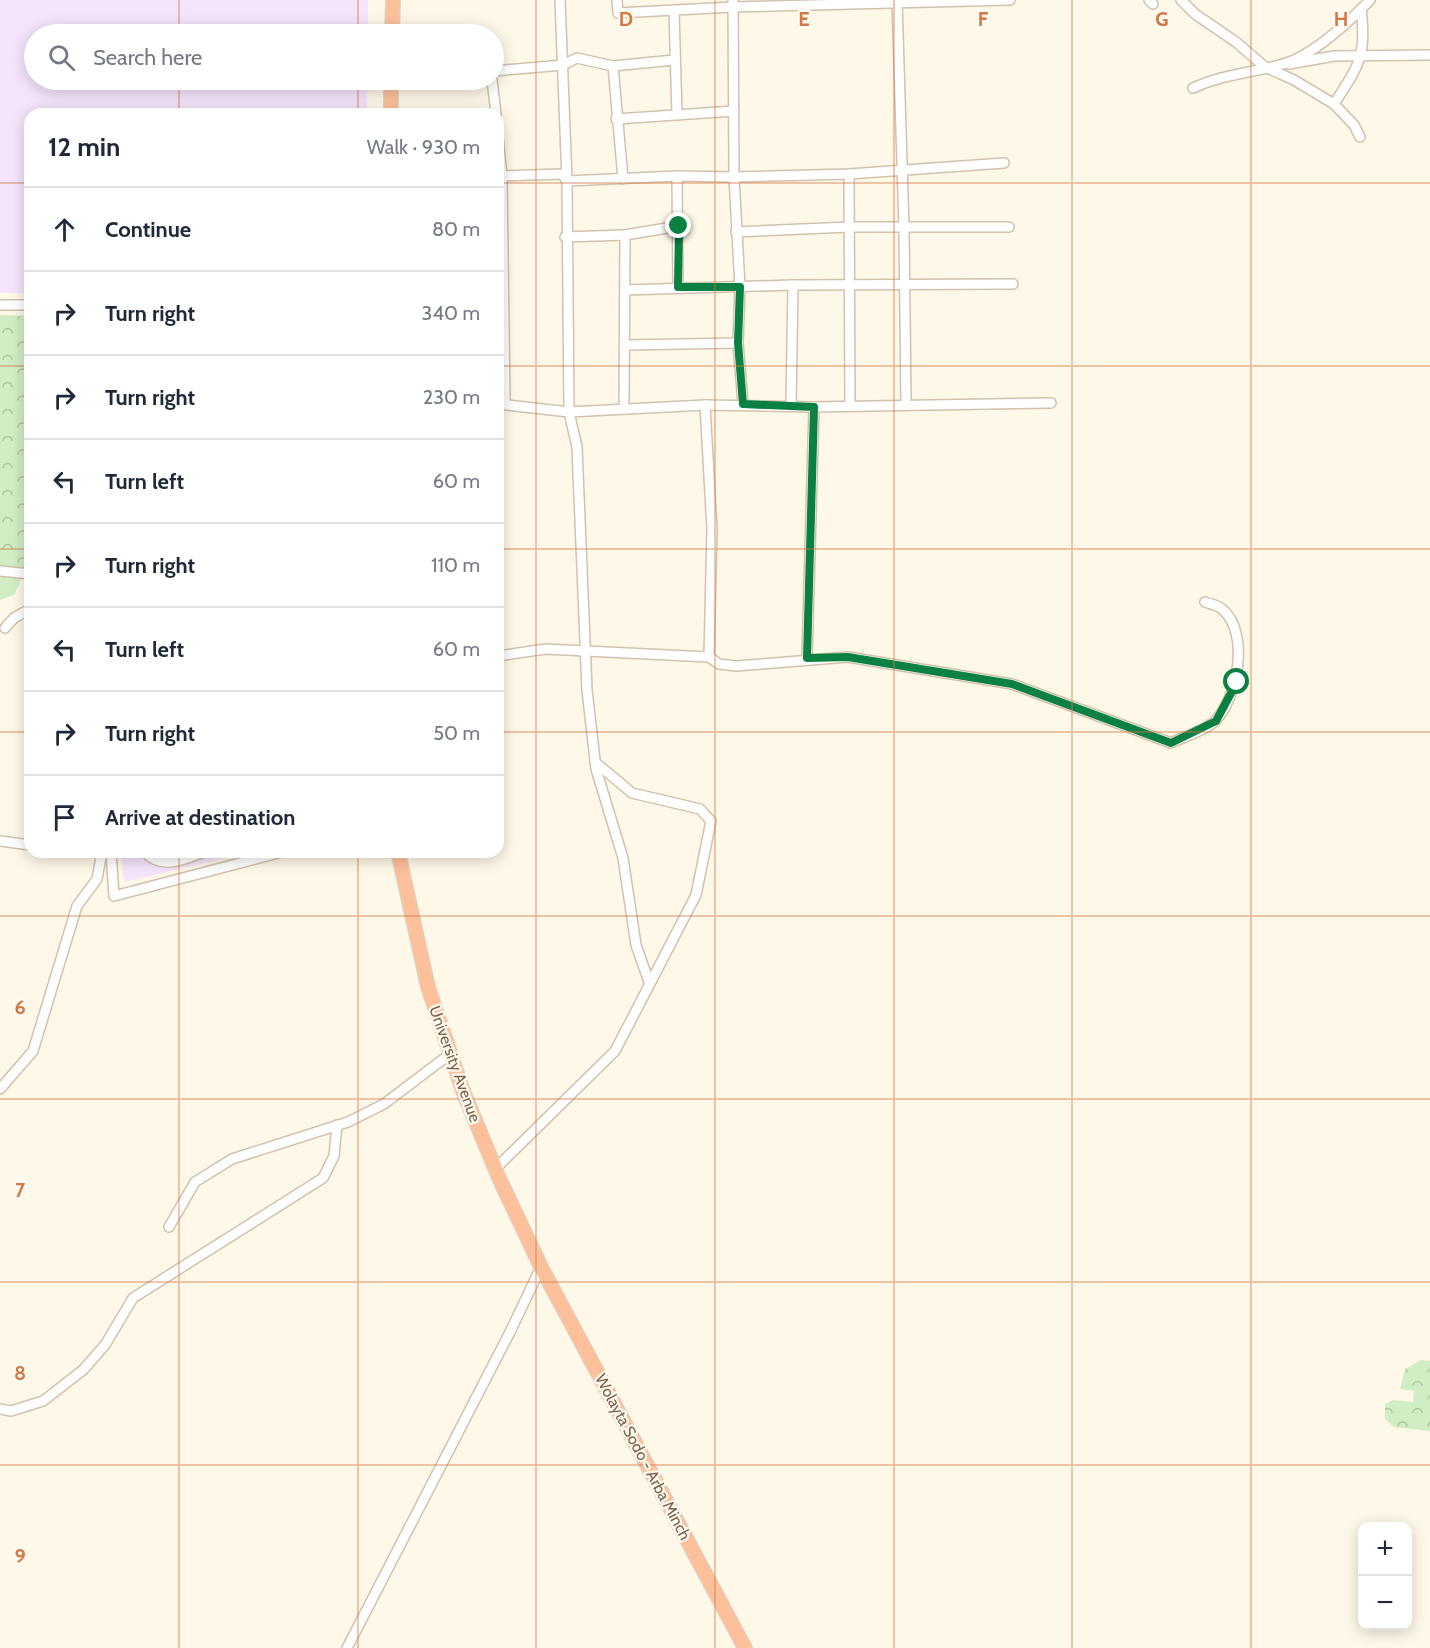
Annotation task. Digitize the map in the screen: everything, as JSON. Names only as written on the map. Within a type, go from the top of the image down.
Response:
[{"type":"highway","points":[[392,24],[393,0]]},
{"type":"highway","points":[[391,90],[391,108]]},
{"type":"highway","name":"University Avenue","points":[[399,858],[428,987],[450,1054],[495,1169],[541,1267]]},
{"type":"highway","name":"Wolayta Sodo - Arba Minch","points":[[541,1267],[745,1648]]},
{"type":"street","points":[[560,0],[567,181],[565,237],[569,412],[577,447],[585,651],[595,762],[623,858],[636,945],[649,982]]},
{"type":"street","points":[[617,0],[618,13],[675,11],[733,4],[1010,0]]},
{"type":"street","points":[[1181,0],[1195,14],[1236,42],[1264,67],[1294,80],[1334,104],[1354,125],[1360,137]]},
{"type":"street","points":[[1285,64],[1317,46],[1370,0]]},
{"type":"street","points":[[896,2],[904,228],[906,405]]},
{"type":"street","points":[[733,4],[734,177],[740,287],[738,343],[743,404]]},
{"type":"street","points":[[1334,104],[1363,55],[1364,33],[1361,9]]},
{"type":"street","points":[[675,11],[674,60],[677,115]]},
{"type":"street","points":[[1193,88],[1216,77],[1334,56],[1430,55]]},
{"type":"street","points":[[504,70],[563,65],[577,58],[613,66],[674,60]]},
{"type":"street","points":[[613,66],[623,179]]},
{"type":"street","points":[[493,90],[495,108]]},
{"type":"street","points":[[616,119],[734,111]]},
{"type":"street","points":[[567,181],[677,176],[849,174],[1004,163]]},
{"type":"street","points":[[504,176],[562,174],[567,181]]},
{"type":"street","points":[[849,174],[850,405]]},
{"type":"street","points":[[677,176],[678,287]]},
{"type":"street","points":[[565,237],[625,235],[679,226]]},
{"type":"street","points":[[736,232],[849,227],[1009,227]]},
{"type":"street","points":[[624,409],[625,235]]},
{"type":"street","points":[[625,290],[793,285],[1013,284]]},
{"type":"street","points":[[791,405],[793,285]]},
{"type":"street","points":[[0,305],[24,305]]},
{"type":"street","points":[[626,345],[738,343]]},
{"type":"street","points":[[504,404],[569,412],[743,404],[814,407],[1051,403]]},
{"type":"street","points":[[705,405],[712,529],[709,657]]},
{"type":"street","points":[[807,658],[814,407]]},
{"type":"street","points":[[0,571],[24,573]]},
{"type":"street","points":[[504,655],[545,649],[709,657],[719,664],[735,666],[807,658],[848,657],[1012,684],[1171,743],[1216,721],[1237,682],[1239,650],[1231,619],[1221,608],[1205,602]]},
{"type":"street","points":[[5,628],[14,618],[24,612]]},
{"type":"street","points":[[495,1169],[615,1050],[696,895],[711,821],[699,809],[632,793],[595,762]]},
{"type":"street","points":[[0,841],[24,844]]},
{"type":"street","points":[[0,1089],[33,1052],[77,906],[97,879],[101,858]]},
{"type":"street","points":[[111,858],[114,896],[259,858]]},
{"type":"street","points":[[158,858],[170,864],[187,858]]},
{"type":"street","points":[[169,1227],[195,1182],[231,1159],[337,1125],[384,1104],[450,1054]]},
{"type":"street","points":[[0,1409],[11,1411],[43,1401],[83,1370],[105,1345],[133,1298],[323,1178],[333,1156],[337,1125]]},
{"type":"street","points":[[348,1648],[505,1343],[541,1267]]},
{"type":"shaded area","points":[[0,0],[368,0],[368,24],[24,24],[24,90],[367,90],[367,108],[24,108],[24,293],[0,293]]},
{"type":"shaded area","points":[[122,858],[227,858],[124,882]]},
{"type":"green space","points":[[0,315],[24,316],[24,573],[14,595],[0,600]]},
{"type":"green space","points":[[1421,1360],[1430,1361],[1430,1431],[1394,1427],[1385,1419],[1385,1404],[1393,1400],[1413,1402],[1414,1391],[1400,1389],[1405,1369]]},
{"type":"route","points":[[679,226],[678,287],[740,287],[738,343],[743,404],[814,407],[807,658],[848,657],[1012,684],[1171,743],[1216,721],[1237,682]]}]
